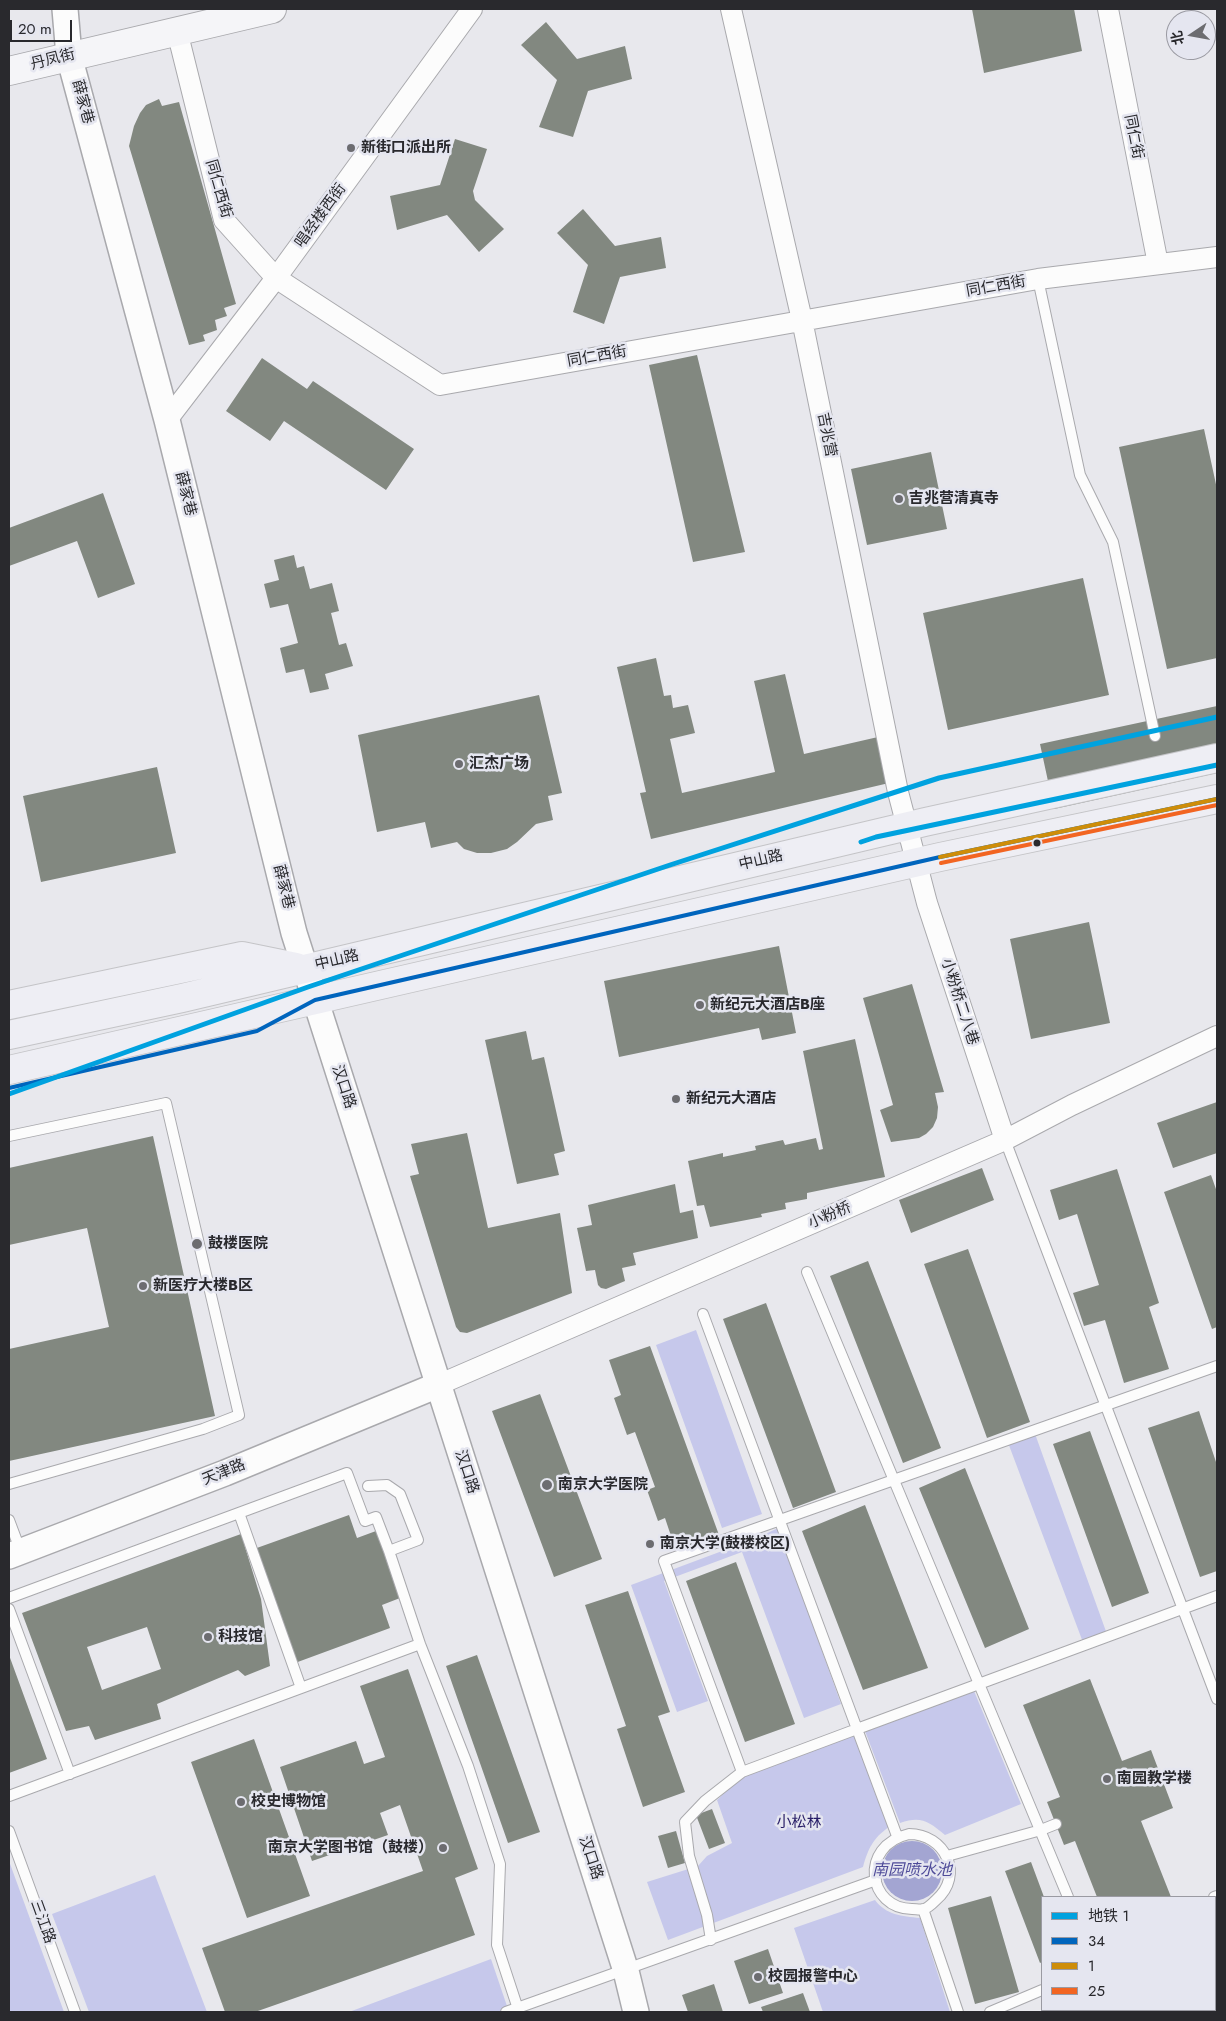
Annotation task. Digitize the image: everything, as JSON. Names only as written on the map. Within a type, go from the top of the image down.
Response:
[{"type":"main road","name":"丹凤街","points":[[9,71],[272,9]]},
{"type":"main road","points":[[907,826],[1217,758]]},
{"type":"main road","points":[[9,1070],[928,860],[1217,799]]},
{"type":"main road","name":"中山路","points":[[9,1036],[305,969]]},
{"type":"main road","points":[[9,1088],[257,1031],[315,1000]]},
{"type":"street","name":"薛家巷","points":[[64,9],[69,56],[167,420],[294,933]]},
{"type":"street","name":"唱经楼西街","points":[[167,420],[276,278],[472,9]]},
{"type":"street","name":"吉兆营","points":[[730,9],[802,320],[898,792],[907,826],[928,860]]},
{"type":"street","name":"同仁街","points":[[1108,9],[1158,264]]},
{"type":"street","name":"同仁西街","points":[[177,31],[224,220],[276,278],[440,385],[1038,279],[1217,257]]},
{"type":"street","name":"小粉桥二八巷","points":[[928,860],[927,904],[1005,1140]]},
{"type":"street","name":"汉口路","points":[[294,933],[626,1971],[636,2012]]},
{"type":"street","name":"小粉桥","points":[[438,1385],[1005,1140],[1072,1105],[1217,1036]]},
{"type":"street","name":"天津路","points":[[15,1554],[225,1473],[438,1385]]},
{"type":"lane","points":[[1038,279],[1080,474],[1113,542],[1155,736]]},
{"type":"lane","points":[[9,1005],[242,956],[305,969],[907,826]]},
{"type":"lane","points":[[9,1136],[166,1103],[239,1415],[203,1429],[9,1484]]},
{"type":"lane","points":[[1005,1140],[1217,1699]]},
{"type":"lane","points":[[808,1272],[1068,1896]]},
{"type":"lane","points":[[703,1314],[898,1836]]},
{"type":"lane","points":[[742,1772],[664,1561],[1217,1366]]},
{"type":"lane","points":[[9,1598],[347,1473],[365,1521],[376,1517],[420,1644],[468,1766],[500,1864],[497,1945],[518,2010]]},
{"type":"lane","points":[[368,1486],[387,1485],[400,1494],[418,1540],[388,1551]]},
{"type":"lane","points":[[238,1513],[301,1688]]},
{"type":"lane","points":[[9,1520],[15,1554]]},
{"type":"lane","points":[[711,1940],[707,1915],[689,1856],[686,1822],[705,1801],[742,1772],[1217,1596]]},
{"type":"lane","points":[[9,1608],[70,1774]]},
{"type":"lane","points":[[9,1796],[420,1644]]},
{"type":"lane","points":[[947,1856],[1041,1830],[1056,1824]]},
{"type":"lane","name":"三江路","points":[[9,1831],[75,2012]]},
{"type":"lane","points":[[916,1834],[927,1837],[941,1847],[947,1856],[950,1870],[947,1886],[941,1896],[923,1909],[908,1909],[890,1902],[878,1886],[875,1865],[878,1856],[888,1842],[898,1836],[916,1834]]},
{"type":"lane","points":[[506,2012],[518,2010],[550,1996],[626,1971],[876,1880]]},
{"type":"lane","points":[[923,1909],[958,2012]]},
{"type":"lane","points":[[990,2012],[1041,1990]]},
{"type":"green space","points":[[696,1330],[762,1514],[722,1528],[656,1345]]},
{"type":"green space","points":[[1034,1431],[1108,1637],[1084,1645],[1007,1440]]},
{"type":"green space","points":[[778,1528],[841,1704],[804,1718],[742,1552],[664,1581],[708,1701],[677,1712],[631,1585],[757,1538]]},
{"type":"green space","points":[[974,1691],[1021,1804],[945,1835],[924,1821],[914,1820],[900,1823],[865,1731]]},
{"type":"green space","name":"小松林","points":[[854,1734],[889,1827],[872,1844],[863,1867],[668,1940],[647,1882],[698,1866],[707,1856],[732,1843],[717,1800],[743,1775]]},
{"type":"green space","points":[[9,1861],[64,2012],[9,2012]]},
{"type":"green space","points":[[155,1875],[207,2012],[89,2012],[52,1914]]},
{"type":"green space","points":[[875,1900],[889,1912],[920,1918],[950,2012],[823,2012],[794,1928]]},
{"type":"green space","points":[[491,1959],[509,2012],[349,2012]]},
{"type":"water","name":"南园喷水池","points":[[906,1841],[918,1841],[929,1846],[937,1854],[942,1865],[940,1883],[929,1896],[918,1901],[906,1901],[895,1896],[887,1888],[882,1877],[882,1865],[887,1854],[895,1846]]},
{"type":"building","points":[[972,9],[1074,9],[1082,51],[984,73]]},
{"type":"building","points":[[546,22],[577,59],[625,46],[632,79],[588,91],[573,137],[539,127],[557,80],[521,45]]},
{"type":"building","points":[[159,99],[162,106],[179,102],[236,304],[224,308],[227,316],[215,320],[217,330],[203,335],[205,341],[189,345],[129,146],[134,126],[140,113],[146,105]]},
{"type":"building","points":[[455,139],[487,149],[473,191],[475,200],[504,229],[479,252],[447,215],[397,230],[390,196],[440,185]]},
{"type":"building","points":[[583,209],[615,246],[661,237],[666,268],[620,277],[604,324],[573,312],[588,265],[557,233]]},
{"type":"building","points":[[697,355],[745,552],[693,562],[649,365]]},
{"type":"building","points":[[262,358],[307,389],[313,381],[414,449],[386,490],[284,421],[270,441],[226,411]]},
{"type":"building","points":[[1204,429],[1217,489],[1217,658],[1167,669],[1119,447]]},
{"type":"building","name":"吉兆营清真寺","points":[[931,452],[947,529],[867,545],[851,469]]},
{"type":"building","points":[[103,493],[135,584],[98,598],[77,541],[9,566],[9,528]]},
{"type":"building","points":[[294,555],[297,568],[304,566],[310,589],[332,583],[339,611],[331,613],[339,645],[346,643],[353,666],[325,674],[329,689],[310,693],[304,669],[286,673],[280,648],[298,643],[288,604],[270,608],[264,584],[279,580],[274,560]]},
{"type":"building","points":[[1083,578],[1109,695],[948,730],[923,613]]},
{"type":"building","points":[[656,658],[664,696],[671,695],[673,708],[688,705],[695,733],[670,739],[682,793],[775,772],[754,681],[785,674],[804,754],[878,737],[889,783],[651,839],[640,793],[646,792],[617,667]]},
{"type":"building","name":"汇杰广场","points":[[539,695],[562,793],[548,796],[553,820],[536,824],[507,849],[491,853],[477,853],[464,849],[457,842],[431,848],[425,822],[377,832],[358,735]]},
{"type":"building","points":[[1217,706],[1217,773],[1054,809],[1040,744]]},
{"type":"building","points":[[157,767],[176,853],[41,882],[23,796]]},
{"type":"building","points":[[1089,922],[1110,1023],[1031,1039],[1010,939]]},
{"type":"building","name":"新纪元大酒店B座","points":[[779,946],[796,1033],[762,1040],[759,1028],[619,1057],[604,981]]},
{"type":"building","points":[[912,984],[944,1092],[935,1093],[938,1107],[937,1118],[933,1127],[926,1134],[919,1138],[891,1142],[880,1110],[893,1105],[863,998]]},
{"type":"building","points":[[526,1031],[532,1060],[544,1057],[565,1151],[554,1154],[559,1175],[517,1184],[485,1040]]},
{"type":"building","points":[[855,1039],[885,1177],[807,1193],[807,1199],[785,1203],[786,1209],[761,1214],[762,1217],[710,1227],[704,1205],[697,1206],[688,1161],[723,1153],[723,1157],[756,1150],[755,1146],[783,1140],[785,1145],[816,1138],[819,1150],[823,1149],[803,1051]]},
{"type":"building","points":[[1217,1102],[1217,1153],[1173,1168],[1157,1123]]},
{"type":"building","points":[[467,1133],[488,1228],[560,1213],[572,1293],[467,1333],[460,1332],[456,1327],[410,1176],[419,1174],[411,1144]]},
{"type":"building","name":"新医疗大楼B区","points":[[153,1136],[215,1416],[9,1461],[9,1349],[109,1327],[87,1228],[9,1245],[9,1168]]},
{"type":"building","points":[[982,1168],[994,1200],[911,1233],[899,1200]]},
{"type":"building","points":[[1117,1169],[1159,1303],[1149,1307],[1169,1369],[1124,1383],[1105,1320],[1084,1326],[1073,1293],[1099,1285],[1077,1214],[1059,1220],[1050,1190]]},
{"type":"building","points":[[1211,1175],[1217,1192],[1217,1327],[1212,1329],[1164,1192]]},
{"type":"building","points":[[675,1184],[680,1213],[693,1210],[698,1238],[633,1253],[636,1265],[622,1268],[625,1281],[606,1289],[601,1288],[598,1285],[595,1270],[586,1271],[577,1228],[592,1225],[588,1205]]},
{"type":"building","points":[[968,1249],[1030,1422],[987,1438],[924,1264]]},
{"type":"building","points":[[868,1261],[941,1448],[903,1463],[830,1276]]},
{"type":"building","points":[[766,1303],[836,1492],[793,1508],[723,1319]]},
{"type":"building","points":[[650,1346],[719,1535],[676,1551],[665,1518],[658,1521],[647,1490],[655,1487],[635,1432],[627,1435],[614,1398],[621,1395],[609,1360]]},
{"type":"building","name":"南京大学医院","points":[[540,1394],[602,1559],[554,1577],[492,1411]]},
{"type":"building","points":[[1199,1411],[1217,1465],[1217,1571],[1200,1577],[1148,1428]]},
{"type":"building","points":[[1090,1431],[1149,1593],[1112,1607],[1053,1444]]},
{"type":"building","points":[[965,1468],[1029,1629],[985,1648],[919,1488]]},
{"type":"building","points":[[865,1505],[928,1668],[863,1690],[802,1531]]},
{"type":"building","points":[[349,1515],[357,1538],[376,1531],[400,1598],[382,1605],[390,1628],[295,1663],[254,1549]]},
{"type":"building","name":"科技馆","points":[[241,1534],[261,1599],[270,1666],[245,1676],[238,1670],[157,1704],[161,1719],[95,1740],[89,1726],[66,1731],[22,1613]],"holes":[[[147,1627],[161,1669],[102,1690],[87,1647]]]},
{"type":"building","points":[[736,1562],[795,1724],[745,1742],[686,1581]]},
{"type":"building","points":[[628,1591],[670,1712],[658,1716],[685,1792],[643,1807],[617,1729],[626,1726],[585,1605]]},
{"type":"building","points":[[9,1655],[47,1759],[9,1773]]},
{"type":"building","points":[[477,1655],[540,1832],[508,1843],[446,1666]]},
{"type":"building","name":"南京大学图书馆（鼓楼）","points":[[408,1669],[478,1869],[455,1878],[475,1935],[255,2012],[225,2012],[202,1948],[423,1871],[400,1805],[380,1813],[388,1835],[312,1861],[280,1767],[356,1741],[364,1764],[385,1757],[360,1686]]},
{"type":"building","name":"南园教学楼","points":[[1090,1679],[1122,1761],[1151,1750],[1173,1808],[1141,1821],[1171,1896],[1097,1896],[1075,1841],[1064,1845],[1047,1802],[1060,1797],[1023,1705]]},
{"type":"building","name":"校史博物馆","points":[[254,1739],[310,1896],[247,1918],[191,1762]]},
{"type":"building","points":[[712,1809],[725,1843],[709,1849],[696,1815]]},
{"type":"building","points":[[676,1831],[685,1863],[668,1868],[658,1836]]},
{"type":"building","points":[[1031,1862],[1044,1896],[1041,1896],[1040,1963],[1005,1871]]},
{"type":"building","points":[[991,1896],[1019,1992],[975,2004],[948,1908]]},
{"type":"building","points":[[1216,1916],[1217,2012],[1196,2012],[1216,2011]]},
{"type":"building","name":"校园报警中心","points":[[768,1949],[783,1993],[749,2004],[734,1961]]},
{"type":"building","points":[[714,1984],[723,2012],[688,2012],[682,1995]]},
{"type":"building","points":[[803,1993],[810,2012],[763,2012],[761,2007]]},
{"type":"building","points":[[1090,2011],[1117,2012],[1090,2012]]},
{"type":"metro line","name":"1","points":[[9,1094],[308,987],[670,865],[939,778],[1217,717]]},
{"type":"metro line","name":"1","points":[[861,842],[876,837],[1217,765]]},
{"type":"transit line","name":"34","points":[[9,1088],[257,1031],[315,1000],[940,857],[1217,799]]},
{"type":"transit line","name":"1","points":[[940,857],[1217,799]]},
{"type":"transit line","name":"25","points":[[941,863],[1217,805]]},
{"type":"place","name":"新街口派出所","points":[[351,148]]},
{"type":"place","name":"吉兆营清真寺","points":[[899,499]]},
{"type":"place","name":"汇杰广场","points":[[459,764]]},
{"type":"place","name":"新纪元大酒店B座","points":[[700,1005]]},
{"type":"place","name":"新纪元大酒店","points":[[676,1099]]},
{"type":"place","name":"鼓楼医院","points":[[197,1244]]},
{"type":"place","name":"新医疗大楼B区","points":[[143,1286]]},
{"type":"place","name":"南京大学医院","points":[[547,1485]]},
{"type":"place","name":"南京大学(鼓楼校区)","points":[[650,1544]]},
{"type":"place","name":"科技馆","points":[[208,1637]]},
{"type":"place","name":"南园教学楼","points":[[1107,1779]]},
{"type":"place","name":"校史博物馆","points":[[241,1802]]},
{"type":"place","name":"南京大学图书馆（鼓楼）","points":[[443,1848]]},
{"type":"place","name":"校园报警中心","points":[[758,1977]]}]
